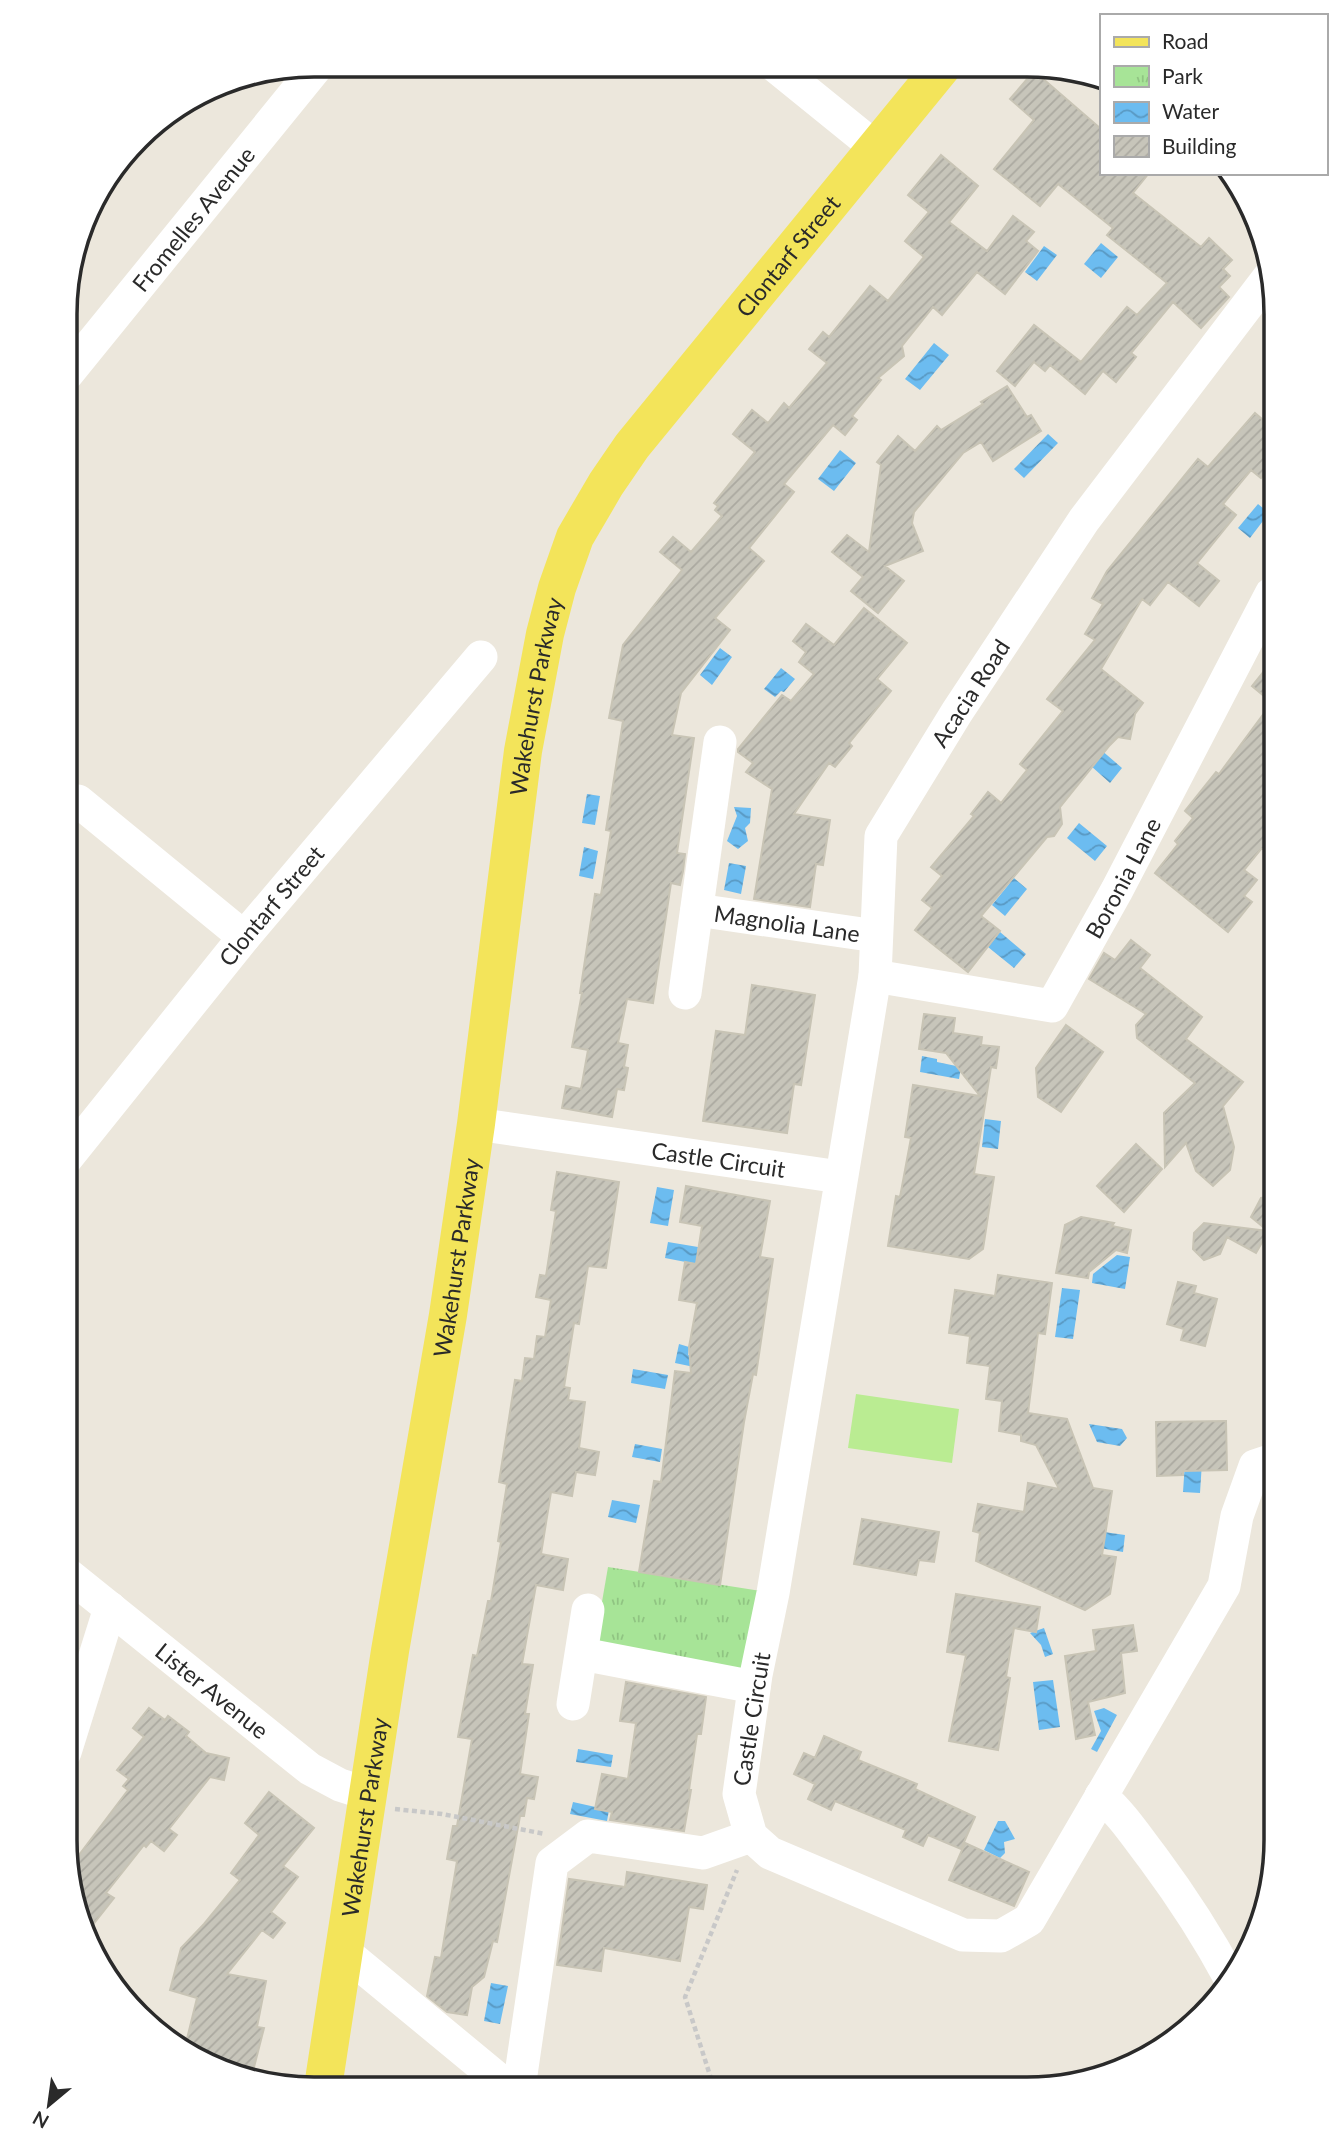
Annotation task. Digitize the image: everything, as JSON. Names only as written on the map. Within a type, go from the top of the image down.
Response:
[{"type":"main road","name":"Clontarf Street","points":[[632,446],[934,77]]},
{"type":"main road","name":"Wakehurst Parkway","points":[[324,2077],[343,1951],[382,1802],[476,1124],[523,751],[545,634],[556,588],[575,537],[632,446]]},
{"type":"street","name":"Fromelles Avenue","points":[[77,362],[308,77]]},
{"type":"street","points":[[788,77],[874,147]]},
{"type":"street","name":"Acacia Road","points":[[841,1177],[875,976],[881,835],[957,712],[1084,520],[1261,287]]},
{"type":"street","name":"Boronia Lane","points":[[875,976],[1052,1006],[1117,890],[1204,720],[1264,612]]},
{"type":"street","name":"Clontarf Street","points":[[77,1145],[244,937],[481,657]]},
{"type":"street","name":"Magnolia Lane","points":[[685,993],[720,742]]},
{"type":"street","points":[[78,801],[244,937]]},
{"type":"street","name":"Magnolia Lane","points":[[697,910],[876,936]]},
{"type":"street","name":"Castle Circuit","points":[[476,1124],[841,1177],[738,1794],[751,1836]]},
{"type":"street","points":[[521,2077],[552,1863],[588,1836],[703,1853],[751,1836],[770,1853],[963,1935],[1001,1936],[1029,1920],[1224,1586],[1237,1516],[1255,1466],[1263,1463]]},
{"type":"street","name":"Lister Avenue","points":[[77,1582],[310,1769],[382,1802]]},
{"type":"street","points":[[77,1714],[110,1608]]},
{"type":"street","points":[[573,1704],[588,1610]]},
{"type":"street","points":[[582,1654],[754,1687]]},
{"type":"street","points":[[1101,1796],[1117,1810],[1175,1889],[1209,1939],[1225,1969]]},
{"type":"street","points":[[343,1951],[496,2077]]},
{"type":"path","points":[[382,1802],[580,1842]]},
{"type":"path","points":[[710,2077],[685,1997],[751,1836]]},
{"type":"green space","points":[[856,1394],[959,1409],[952,1463],[848,1448]]},
{"type":"green space","points":[[608,1567],[773,1593],[756,1675],[594,1648]]},
{"type":"water","points":[[1101,243],[1118,257],[1101,278],[1084,264]]},
{"type":"water","points":[[1044,246],[1057,255],[1037,281],[1025,272]]},
{"type":"water","points":[[934,343],[949,355],[920,390],[905,379]]},
{"type":"water","points":[[1048,434],[1058,443],[1024,478],[1014,469]]},
{"type":"water","points":[[840,450],[856,463],[834,491],[818,479]]},
{"type":"water","points":[[1258,504],[1264,509],[1264,520],[1250,538],[1238,528]]},
{"type":"water","points":[[720,648],[732,657],[712,685],[700,675]]},
{"type":"water","points":[[781,668],[795,679],[784,692],[781,691],[775,697],[764,689]]},
{"type":"water","points":[[1093,743],[1122,768],[1110,783],[1081,757]]},
{"type":"water","points":[[587,794],[600,796],[595,825],[582,823]]},
{"type":"water","points":[[734,807],[751,808],[750,823],[745,828],[748,841],[738,849],[727,841],[737,816]]},
{"type":"water","points":[[1079,823],[1107,846],[1095,861],[1067,838]]},
{"type":"water","points":[[584,847],[598,851],[593,879],[579,876]]},
{"type":"water","points":[[729,863],[746,866],[741,894],[724,890]]},
{"type":"water","points":[[1014,878],[1027,889],[1005,916],[992,905]]},
{"type":"water","points":[[1000,932],[1026,954],[1014,968],[988,947]]},
{"type":"water","points":[[922,1056],[961,1067],[959,1079],[920,1072]]},
{"type":"water","points":[[985,1119],[1001,1121],[998,1149],[982,1147]]},
{"type":"water","points":[[657,1187],[674,1190],[668,1226],[650,1223]]},
{"type":"water","points":[[668,1242],[698,1247],[696,1264],[665,1258]]},
{"type":"water","points":[[1117,1255],[1130,1257],[1125,1289],[1092,1283],[1093,1274]]},
{"type":"water","points":[[1062,1288],[1080,1290],[1073,1339],[1055,1337]]},
{"type":"water","points":[[679,1344],[689,1347],[688,1355],[720,1361],[718,1372],[675,1363]]},
{"type":"water","points":[[633,1369],[668,1375],[665,1389],[631,1383]]},
{"type":"water","points":[[1089,1424],[1122,1429],[1127,1438],[1120,1446],[1097,1442]]},
{"type":"water","points":[[635,1444],[662,1449],[660,1462],[632,1457]]},
{"type":"water","points":[[1185,1462],[1202,1462],[1200,1493],[1183,1492]]},
{"type":"water","points":[[612,1500],[640,1505],[636,1523],[608,1517]]},
{"type":"water","points":[[1097,1531],[1125,1535],[1123,1552],[1094,1547]]},
{"type":"water","points":[[1044,1628],[1053,1654],[1045,1657],[1041,1645],[1030,1633]]},
{"type":"water","points":[[1053,1680],[1060,1727],[1039,1730],[1033,1682]]},
{"type":"water","points":[[1104,1708],[1117,1715],[1097,1752],[1091,1749],[1101,1731],[1094,1711]]},
{"type":"water","points":[[578,1749],[613,1755],[611,1767],[576,1762]]},
{"type":"water","points":[[573,1802],[609,1810],[607,1821],[570,1814]]},
{"type":"water","points":[[998,1821],[1005,1821],[1015,1839],[1004,1842],[1005,1853],[1000,1858],[984,1850]]},
{"type":"water","points":[[491,1983],[508,1986],[500,2024],[484,2021]]},
{"type":"building","points":[[1029,77],[1042,78],[1100,128],[1100,175],[1147,175],[1133,193],[1201,247],[1209,238],[1232,260],[1223,269],[1230,276],[1219,287],[1229,297],[1201,328],[1173,302],[1131,353],[1136,357],[1116,382],[1103,371],[1085,394],[1050,365],[1045,371],[1034,362],[1015,386],[997,371],[1034,325],[1081,362],[1127,307],[1137,315],[1167,283],[1107,235],[1113,228],[1058,184],[1040,206],[994,169],[1034,120],[1010,99]]},
{"type":"building","points":[[941,155],[978,186],[949,222],[987,251],[1013,216],[1034,232],[1026,241],[1038,251],[1005,294],[977,272],[942,315],[933,307],[902,346],[904,356],[878,378],[881,380],[852,416],[857,420],[845,435],[833,425],[784,484],[794,492],[749,548],[764,561],[715,618],[730,630],[681,693],[672,735],[694,738],[677,853],[685,854],[683,871],[680,885],[671,883],[653,1003],[627,999],[618,1043],[628,1045],[624,1090],[617,1089],[612,1117],[562,1108],[566,1086],[581,1089],[588,1050],[572,1047],[595,894],[601,895],[611,831],[606,830],[623,721],[609,718],[623,645],[682,570],[660,552],[673,537],[691,552],[722,516],[715,510],[718,506],[714,503],[755,452],[733,434],[752,410],[768,423],[784,403],[789,408],[827,363],[809,349],[823,332],[829,337],[870,286],[888,301],[924,257],[905,241],[929,212],[908,195]]},
{"type":"building","points":[[1007,386],[1027,417],[1031,415],[1041,431],[993,461],[981,442],[963,453],[914,512],[912,523],[923,551],[885,566],[904,581],[878,613],[851,591],[863,577],[832,552],[847,535],[869,552],[881,465],[877,462],[898,436],[915,451],[937,426],[941,430]]},
{"type":"building","points":[[1255,413],[1264,421],[1264,474],[1261,478],[1251,470],[1223,504],[1236,515],[1197,563],[1219,581],[1199,606],[1168,582],[1150,605],[1142,599],[1101,669],[1143,703],[1135,714],[1130,739],[1118,737],[1109,746],[1060,807],[1062,824],[1054,836],[1047,837],[981,916],[1000,931],[968,972],[915,930],[932,908],[922,900],[942,876],[931,867],[974,816],[971,814],[988,792],[1001,803],[1027,770],[1020,764],[1063,711],[1047,699],[1095,640],[1085,634],[1103,604],[1092,598],[1107,571],[1198,459],[1208,467]]},
{"type":"building","points":[[864,608],[907,643],[877,679],[891,691],[849,743],[852,746],[835,767],[829,763],[794,814],[830,820],[823,865],[816,864],[810,907],[754,899],[772,789],[746,772],[753,763],[738,752],[738,749],[782,695],[791,701],[814,674],[799,662],[806,652],[793,641],[806,624],[834,645]]},
{"type":"building","points":[[1264,671],[1264,696],[1252,686]]},
{"type":"building","points":[[1264,714],[1264,849],[1244,870],[1257,880],[1244,896],[1252,902],[1228,932],[1155,873],[1178,844],[1175,841],[1193,818],[1185,811],[1216,772],[1219,774]]},
{"type":"building","points":[[1131,940],[1150,955],[1140,968],[1202,1017],[1186,1039],[1243,1082],[1223,1106],[1234,1147],[1230,1170],[1213,1186],[1196,1171],[1186,1143],[1165,1167],[1164,1113],[1195,1083],[1137,1038],[1136,1025],[1146,1014],[1089,979],[1104,953],[1115,960]]},
{"type":"building","points":[[752,985],[815,995],[801,1085],[794,1084],[787,1133],[703,1121],[716,1031],[745,1035]]},
{"type":"building","points":[[924,1014],[955,1018],[953,1033],[982,1037],[981,1045],[999,1047],[996,1068],[991,1067],[974,1174],[994,1177],[983,1249],[969,1259],[888,1246],[896,1196],[900,1197],[911,1138],[905,1137],[913,1085],[980,1096],[946,1053],[919,1049]]},
{"type":"building","points":[[1066,1025],[1103,1052],[1061,1112],[1038,1097],[1036,1068]]},
{"type":"building","points":[[1136,1144],[1162,1169],[1124,1212],[1097,1186]]},
{"type":"building","points":[[557,1172],[619,1182],[606,1268],[588,1266],[579,1324],[574,1323],[564,1387],[570,1388],[568,1400],[585,1402],[579,1448],[599,1452],[595,1475],[576,1472],[572,1496],[551,1492],[541,1554],[568,1559],[563,1590],[536,1585],[522,1664],[533,1665],[525,1714],[529,1714],[520,1774],[538,1777],[534,1799],[527,1798],[524,1816],[520,1816],[497,1942],[493,1941],[484,1977],[472,1987],[467,2015],[447,2012],[427,1996],[435,1957],[441,1958],[457,1861],[447,1859],[453,1826],[457,1826],[472,1739],[458,1737],[473,1655],[477,1656],[488,1601],[491,1601],[501,1542],[498,1541],[507,1484],[499,1482],[515,1380],[522,1381],[525,1358],[534,1359],[537,1336],[545,1337],[551,1300],[536,1297],[540,1275],[546,1276],[556,1211],[551,1210]]},
{"type":"building","points":[[686,1186],[770,1201],[760,1257],[773,1259],[756,1375],[753,1374],[744,1422],[720,1585],[639,1572],[654,1481],[661,1482],[675,1371],[691,1373],[689,1347],[697,1303],[679,1300],[685,1262],[696,1264],[702,1226],[680,1222]]},
{"type":"building","points":[[1263,1198],[1263,1227],[1251,1217]]},
{"type":"building","points":[[1081,1217],[1114,1223],[1112,1226],[1131,1230],[1127,1253],[1116,1250],[1089,1272],[1088,1278],[1056,1273],[1065,1225]]},
{"type":"building","points":[[1204,1223],[1263,1230],[1263,1240],[1256,1253],[1227,1237],[1220,1254],[1204,1260],[1193,1249],[1194,1233]]},
{"type":"building","points":[[998,1275],[1052,1283],[1045,1334],[1038,1333],[1028,1413],[1067,1419],[1093,1488],[1112,1491],[1102,1555],[1116,1557],[1110,1594],[1085,1610],[976,1561],[980,1533],[973,1531],[978,1504],[1024,1512],[1028,1483],[1059,1489],[1036,1445],[1021,1441],[1021,1435],[999,1431],[1002,1401],[986,1399],[990,1366],[967,1363],[970,1336],[949,1333],[955,1290],[995,1296]]},
{"type":"building","points":[[1178,1282],[1196,1286],[1194,1293],[1217,1299],[1205,1346],[1181,1340],[1184,1329],[1167,1324]]},
{"type":"building","points":[[1226,1421],[1227,1470],[1183,1471],[1183,1475],[1157,1476],[1156,1422]]},
{"type":"building","points":[[862,1519],[939,1532],[934,1562],[919,1560],[916,1575],[854,1564]]},
{"type":"building","points":[[956,1594],[1040,1607],[1036,1632],[1014,1628],[1006,1677],[1010,1678],[998,1750],[949,1741],[966,1655],[947,1652]]},
{"type":"building","points":[[1133,1625],[1137,1651],[1121,1653],[1125,1693],[1088,1702],[1095,1735],[1076,1739],[1065,1656],[1096,1651],[1093,1630]]},
{"type":"building","points":[[626,1682],[706,1697],[701,1734],[697,1734],[684,1831],[610,1820],[612,1812],[595,1809],[602,1774],[628,1779],[636,1723],[620,1721]]},
{"type":"building","points":[[149,1708],[165,1720],[168,1716],[189,1732],[186,1736],[206,1753],[229,1758],[224,1780],[210,1777],[169,1829],[177,1835],[164,1851],[151,1841],[146,1847],[144,1845],[106,1893],[114,1898],[93,1925],[82,1886],[78,1856],[128,1790],[123,1786],[129,1779],[117,1770],[144,1737],[133,1728]]},
{"type":"building","points":[[824,1736],[861,1752],[858,1760],[917,1784],[915,1789],[975,1817],[961,1849],[928,1835],[923,1846],[903,1837],[906,1830],[835,1801],[831,1810],[808,1799],[815,1784],[794,1774],[804,1753],[815,1758]]},
{"type":"building","points":[[269,1792],[314,1828],[283,1866],[298,1877],[271,1912],[285,1923],[273,1938],[262,1930],[227,1974],[266,1981],[257,2027],[264,2028],[254,2069],[224,2059],[187,2039],[197,1998],[170,1990],[181,1948],[240,1880],[231,1873],[259,1835],[245,1823]]},
{"type":"building","points":[[965,1843],[1029,1872],[1014,1906],[949,1880]]},
{"type":"building","points":[[627,1872],[707,1885],[703,1909],[689,1907],[680,1961],[604,1948],[601,1971],[557,1965],[569,1879],[625,1887]]}]
